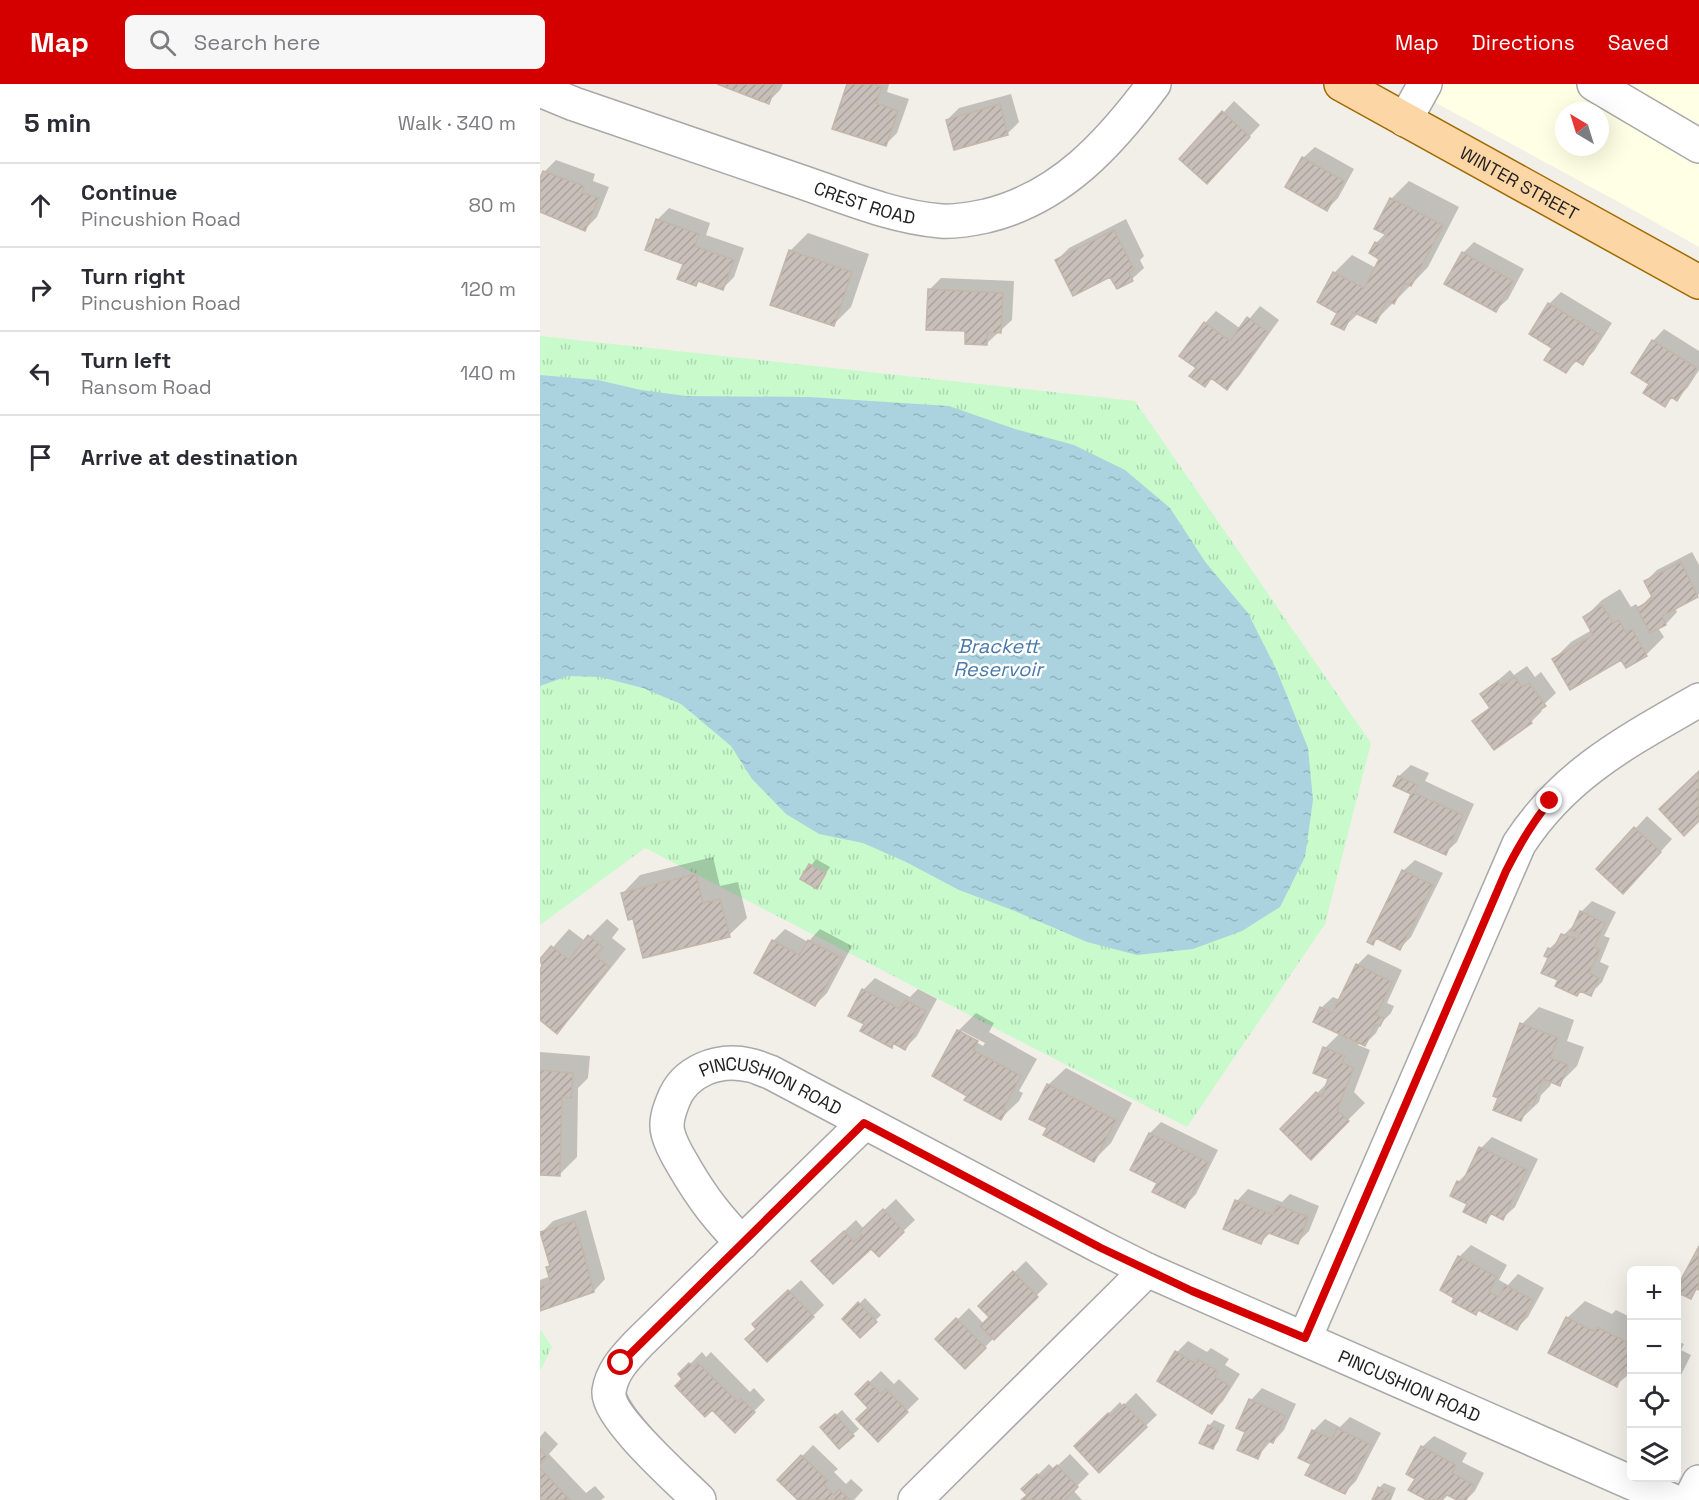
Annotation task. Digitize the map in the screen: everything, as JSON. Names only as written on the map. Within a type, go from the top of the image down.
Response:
[{"type":"main road","name":"WINTER STREET","points":[[1341,84],[1699,282]]},
{"type":"street","name":"CREST ROAD","points":[[540,90],[574,104],[877,207],[943,221],[971,219],[1000,212],[1033,200],[1059,184],[1113,136],[1154,84]]},
{"type":"street","points":[[1405,120],[1425,84]]},
{"type":"street","points":[[1594,84],[1699,146]]},
{"type":"street","points":[[1305,1338],[1519,844],[1533,822],[1569,783],[1623,744],[1699,700]]},
{"type":"street","name":"PINCUSHION ROAD","points":[[741,1243],[705,1202],[674,1149],[667,1130],[675,1094],[689,1077],[707,1067],[725,1063],[749,1065],[771,1072],[1101,1248],[1671,1500]]},
{"type":"street","name":"PINCUSHION ROAD","points":[[699,1500],[634,1435],[612,1407],[609,1393],[614,1375],[621,1363],[864,1123]]},
{"type":"street","points":[[915,1500],[1148,1270]]},
{"type":"street","points":[[1690,1500],[1699,1482]]},
{"type":"shaded area","points":[[1401,84],[1699,84],[1699,247],[1635,211]]},
{"type":"green space","name":"Brackett Reservoir","points":[[540,336],[1135,401],[1371,743],[1325,924],[1187,1127],[645,848],[540,925]]},
{"type":"green space","points":[[540,1329],[552,1347],[540,1371]]},
{"type":"water","name":"Brackett Reservoir","points":[[540,375],[598,380],[641,390],[686,396],[809,397],[949,406],[1015,429],[1074,445],[1125,470],[1170,508],[1206,563],[1248,613],[1277,671],[1308,748],[1313,800],[1305,857],[1280,907],[1242,931],[1193,949],[1137,955],[1087,942],[959,890],[906,862],[863,843],[819,834],[786,814],[752,779],[731,746],[681,704],[643,688],[600,677],[568,676],[540,686]]},
{"type":"building","points":[[717,84],[776,84],[769,104]]},
{"type":"building","points":[[847,84],[873,84],[882,87],[876,103],[898,111],[886,146],[832,129]]},
{"type":"building","points":[[1000,104],[1008,135],[954,150],[946,120]]},
{"type":"building","points":[[1222,111],[1250,137],[1207,184],[1179,159]]},
{"type":"building","points":[[1302,157],[1344,181],[1327,211],[1285,187]]},
{"type":"building","points":[[543,171],[584,186],[582,193],[599,198],[585,231],[540,212],[540,178]]},
{"type":"building","points":[[1390,198],[1443,225],[1411,286],[1405,283],[1394,304],[1387,300],[1376,323],[1353,312],[1344,330],[1331,324],[1337,313],[1317,302],[1333,272],[1364,288],[1379,259],[1369,253],[1375,242],[1381,245],[1387,235],[1374,229]]},
{"type":"building","points":[[656,219],[699,234],[695,246],[734,260],[723,290],[698,281],[696,286],[677,279],[683,264],[645,250]]},
{"type":"building","points":[[1114,230],[1134,269],[1129,272],[1133,281],[1117,289],[1110,277],[1073,296],[1055,260]]},
{"type":"building","points":[[789,250],[852,272],[834,326],[770,305]]},
{"type":"building","points":[[1462,252],[1513,281],[1496,312],[1444,284]]},
{"type":"building","points":[[928,289],[1003,293],[1001,333],[987,332],[987,345],[965,344],[965,331],[926,330]]},
{"type":"building","points":[[1548,303],[1601,335],[1583,365],[1575,360],[1566,373],[1544,360],[1552,348],[1529,334]]},
{"type":"building","points":[[1247,317],[1268,332],[1227,390],[1211,378],[1205,387],[1189,376],[1196,368],[1179,356],[1204,322],[1230,341]]},
{"type":"building","points":[[1652,340],[1697,368],[1677,401],[1671,397],[1665,407],[1643,393],[1649,384],[1631,373]]},
{"type":"building","points":[[1681,562],[1698,597],[1662,616],[1666,625],[1650,633],[1637,608],[1653,599],[1644,581]]},
{"type":"building","points":[[1602,605],[1613,623],[1619,620],[1626,633],[1632,629],[1647,656],[1626,668],[1621,660],[1570,690],[1552,659],[1593,635],[1583,617]]},
{"type":"building","points":[[1515,677],[1522,687],[1529,683],[1546,706],[1528,718],[1532,723],[1494,750],[1472,721],[1490,708],[1480,694],[1498,681],[1501,686]]},
{"type":"building","points":[[1699,771],[1699,821],[1684,836],[1659,809]]},
{"type":"building","points":[[1398,776],[1418,785],[1414,793],[1463,815],[1446,855],[1394,832],[1411,794],[1393,786]]},
{"type":"building","points":[[1634,827],[1661,852],[1623,894],[1596,869]]},
{"type":"building","points":[[809,864],[826,873],[817,889],[800,879]]},
{"type":"building","points":[[1402,870],[1433,885],[1400,950],[1376,938],[1373,945],[1367,942]]},
{"type":"building","points":[[696,874],[703,903],[720,899],[730,937],[643,958],[633,919],[628,920],[621,893]]},
{"type":"building","points":[[1580,911],[1605,923],[1594,947],[1600,950],[1589,973],[1599,978],[1591,996],[1580,991],[1577,996],[1555,986],[1558,980],[1541,973],[1548,958],[1544,956],[1548,948],[1553,950],[1561,934],[1578,939],[1580,933],[1571,931]]},
{"type":"building","points":[[588,935],[603,947],[596,956],[609,967],[557,1034],[540,1020],[540,969],[542,966],[540,959],[551,946],[569,960]]},
{"type":"building","points":[[772,940],[799,955],[808,940],[842,958],[815,1006],[754,973]]},
{"type":"building","points":[[1356,964],[1392,982],[1376,1015],[1384,1018],[1380,1026],[1376,1024],[1365,1046],[1313,1022],[1320,1007],[1332,1013]]},
{"type":"building","points":[[862,989],[900,1009],[905,1000],[926,1011],[905,1050],[893,1043],[892,1048],[860,1031],[864,1024],[848,1016]]},
{"type":"building","points":[[1520,1023],[1558,1038],[1550,1058],[1568,1065],[1560,1086],[1543,1079],[1533,1106],[1528,1104],[1521,1121],[1493,1110],[1498,1098],[1493,1096]]},
{"type":"building","points":[[957,1030],[978,1041],[973,1050],[1021,1076],[1003,1109],[1006,1111],[1001,1120],[964,1100],[967,1096],[932,1076]]},
{"type":"building","points":[[1323,1047],[1345,1056],[1342,1063],[1354,1068],[1337,1110],[1349,1121],[1311,1160],[1280,1129],[1316,1092],[1322,1097],[1328,1079],[1313,1073]]},
{"type":"building","points":[[540,1070],[573,1073],[571,1098],[562,1097],[560,1176],[540,1175]]},
{"type":"building","points":[[1047,1084],[1116,1120],[1094,1162],[1043,1135],[1047,1128],[1029,1119]]},
{"type":"building","points":[[1149,1133],[1208,1162],[1185,1208],[1152,1192],[1157,1183],[1130,1170]]},
{"type":"building","points":[[1479,1147],[1527,1170],[1503,1220],[1490,1213],[1486,1223],[1463,1212],[1467,1204],[1450,1196],[1457,1181],[1462,1183]]},
{"type":"building","points":[[1235,1200],[1273,1215],[1277,1205],[1308,1217],[1298,1244],[1266,1232],[1261,1244],[1223,1229]]},
{"type":"building","points":[[883,1209],[904,1232],[879,1257],[871,1249],[833,1284],[811,1261],[844,1231],[854,1242],[862,1235],[859,1232]]},
{"type":"building","points":[[575,1221],[594,1292],[540,1311],[540,1287],[551,1283],[546,1267],[550,1266],[540,1232]]},
{"type":"building","points":[[1699,1246],[1699,1290],[1696,1289],[1691,1299],[1681,1294],[1681,1280]]},
{"type":"building","points":[[1458,1256],[1497,1277],[1489,1292],[1499,1297],[1505,1285],[1533,1300],[1517,1330],[1478,1310],[1476,1315],[1452,1302],[1454,1298],[1440,1290]]},
{"type":"building","points":[[1013,1271],[1038,1297],[994,1340],[980,1326],[989,1317],[978,1306]]},
{"type":"building","points":[[788,1290],[814,1317],[767,1362],[745,1339],[756,1329],[752,1324]]},
{"type":"building","points":[[858,1302],[877,1322],[860,1338],[842,1319]]},
{"type":"building","points":[[1566,1317],[1595,1332],[1597,1327],[1627,1342],[1625,1347],[1627,1348],[1627,1371],[1624,1370],[1617,1387],[1548,1353]]},
{"type":"building","points":[[956,1318],[986,1348],[965,1369],[935,1339]]},
{"type":"building","points":[[1175,1351],[1196,1364],[1198,1359],[1218,1371],[1215,1377],[1230,1386],[1212,1414],[1157,1381]]},
{"type":"building","points":[[689,1363],[694,1367],[698,1363],[738,1402],[741,1399],[755,1412],[735,1433],[712,1410],[705,1417],[675,1386],[682,1379],[678,1374]]},
{"type":"building","points":[[868,1381],[881,1394],[886,1389],[908,1412],[878,1442],[856,1419],[868,1408],[855,1394]]},
{"type":"building","points":[[1249,1399],[1285,1416],[1273,1443],[1266,1440],[1258,1459],[1237,1450],[1245,1432],[1236,1428]]},
{"type":"building","points":[[1124,1404],[1147,1427],[1099,1473],[1074,1446],[1108,1413],[1111,1416]]},
{"type":"building","points":[[835,1414],[854,1436],[839,1449],[820,1427]]},
{"type":"building","points":[[1208,1425],[1221,1431],[1213,1449],[1199,1443]]},
{"type":"building","points":[[1337,1428],[1371,1445],[1345,1494],[1305,1475],[1311,1464],[1298,1458],[1312,1430],[1332,1439]]},
{"type":"building","points":[[1421,1446],[1456,1465],[1452,1473],[1474,1485],[1466,1500],[1457,1500],[1445,1494],[1442,1500],[1427,1500],[1408,1490],[1415,1479],[1406,1474]]},
{"type":"building","points":[[540,1449],[547,1457],[540,1464]]},
{"type":"building","points":[[801,1455],[828,1481],[824,1485],[834,1495],[839,1489],[850,1500],[798,1500],[777,1480]]},
{"type":"building","points":[[1057,1465],[1078,1487],[1065,1500],[1021,1500],[1027,1495],[1021,1489],[1037,1474],[1042,1479]]},
{"type":"building","points":[[540,1468],[570,1500],[540,1500]]},
{"type":"building","points":[[1378,1487],[1392,1494],[1389,1500],[1372,1500]]},
{"type":"route","points":[[621,1363],[864,1123],[1101,1248],[1192,1291],[1305,1338],[1506,871],[1519,844],[1550,801]]}]
